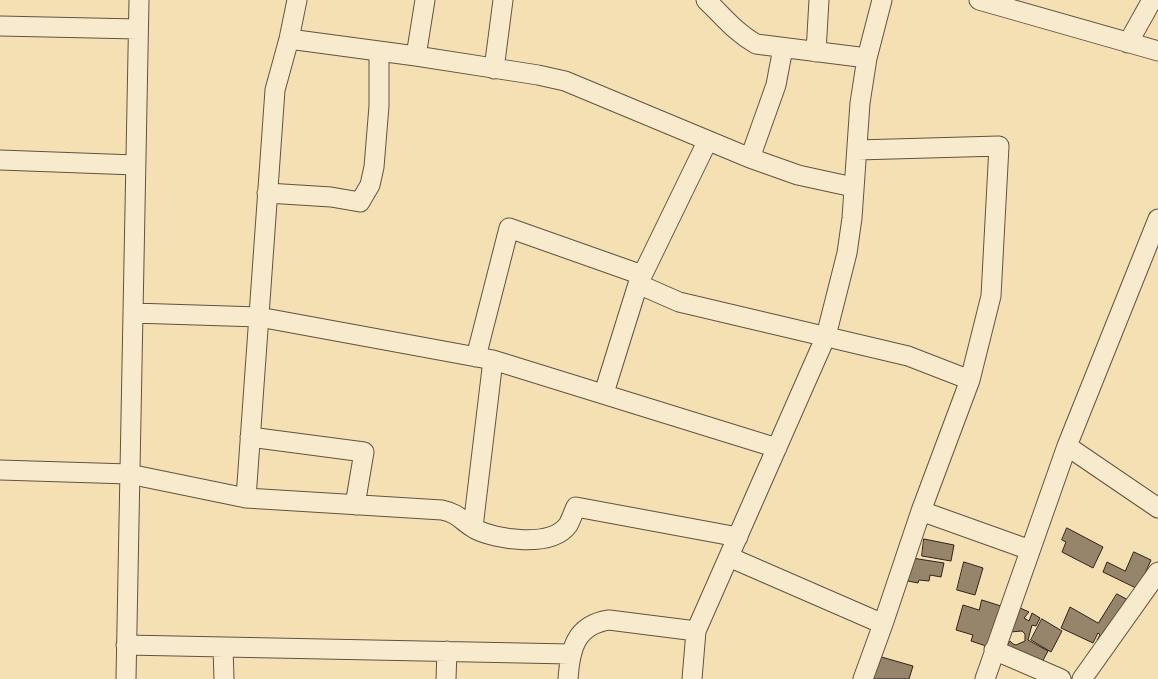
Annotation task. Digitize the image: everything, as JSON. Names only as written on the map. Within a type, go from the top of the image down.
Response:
[{"type":"street","points":[[126,679],[139,0]]},
{"type":"street","points":[[246,498],[274,90],[289,40],[297,0]]},
{"type":"street","points":[[416,56],[425,0]]},
{"type":"street","points":[[494,69],[503,0]]},
{"type":"street","points":[[816,52],[820,0]]},
{"type":"street","points":[[692,679],[696,631],[826,336],[847,253],[852,218],[860,103],[867,58],[882,0]]},
{"type":"street","points":[[980,0],[1024,6],[1128,43],[1158,51]]},
{"type":"street","points":[[1128,43],[1152,0]]},
{"type":"street","points":[[709,1],[742,36],[756,44],[867,58]]},
{"type":"street","points":[[0,26],[138,29]]},
{"type":"street","points":[[289,40],[416,56],[538,75],[564,81],[707,142],[750,158],[798,175],[853,187]]},
{"type":"street","points":[[750,158],[776,85],[783,48]]},
{"type":"street","points":[[268,193],[331,197],[360,202],[370,185],[374,167],[379,106],[379,51]]},
{"type":"street","points":[[604,394],[640,280],[707,142]]},
{"type":"street","points":[[857,150],[999,146],[991,296],[970,380],[921,511],[863,679]]},
{"type":"street","points":[[0,160],[135,165]]},
{"type":"street","points":[[985,679],[1067,446],[1158,219]]},
{"type":"street","points":[[473,528],[484,359],[509,228],[640,280],[679,302],[908,356],[970,380]]},
{"type":"street","points":[[132,313],[259,317],[484,359],[777,448]]},
{"type":"street","points":[[250,437],[364,452],[355,505]]},
{"type":"street","points":[[1067,446],[1158,508]]},
{"type":"street","points":[[0,470],[129,474],[246,498],[442,510],[461,517],[473,528],[489,535],[516,540],[536,539],[555,535],[567,526],[576,507],[738,537]]},
{"type":"street","points":[[921,511],[1030,550]]},
{"type":"street","points":[[729,558],[883,624]]},
{"type":"street","points":[[1082,679],[1158,572]]},
{"type":"street","points":[[568,679],[570,654],[576,640],[587,628],[597,622],[609,620],[696,631]]},
{"type":"street","points":[[126,645],[570,654]]},
{"type":"street","points":[[223,647],[224,679]]},
{"type":"street","points":[[994,650],[1061,679]]},
{"type":"street","points":[[446,679],[447,651]]},
{"type":"building","points":[[1067,528],[1103,547],[1093,568],[1062,552],[1066,542],[1062,540]]},
{"type":"building","points":[[924,539],[954,545],[951,561],[922,556]]},
{"type":"building","points":[[1134,552],[1151,560],[1138,589],[1103,572],[1107,562],[1125,571]]},
{"type":"building","points":[[912,558],[944,563],[941,577],[930,575],[929,581],[919,580],[918,583],[908,581]]},
{"type":"building","points":[[964,562],[983,568],[975,595],[957,590]]},
{"type":"building","points":[[1117,594],[1130,601],[1109,632],[1105,629],[1099,642],[1097,640],[1100,635],[1098,633],[1093,643],[1061,628],[1070,607],[1098,623]]},
{"type":"building","points":[[982,600],[1004,607],[992,648],[971,641],[973,635],[956,630],[963,605],[979,610]]},
{"type":"building","points":[[1018,607],[1029,612],[1024,618],[1029,621],[1032,613],[1040,618],[1036,626],[1032,625],[1028,640],[1048,651],[1040,666],[1004,650],[1010,641],[1016,645],[1025,641],[1025,634],[1022,631],[1010,632]]},
{"type":"building","points":[[1042,619],[1062,631],[1051,652],[1031,640]]},
{"type":"building","points":[[878,656],[913,666],[909,679],[871,679]]}]
